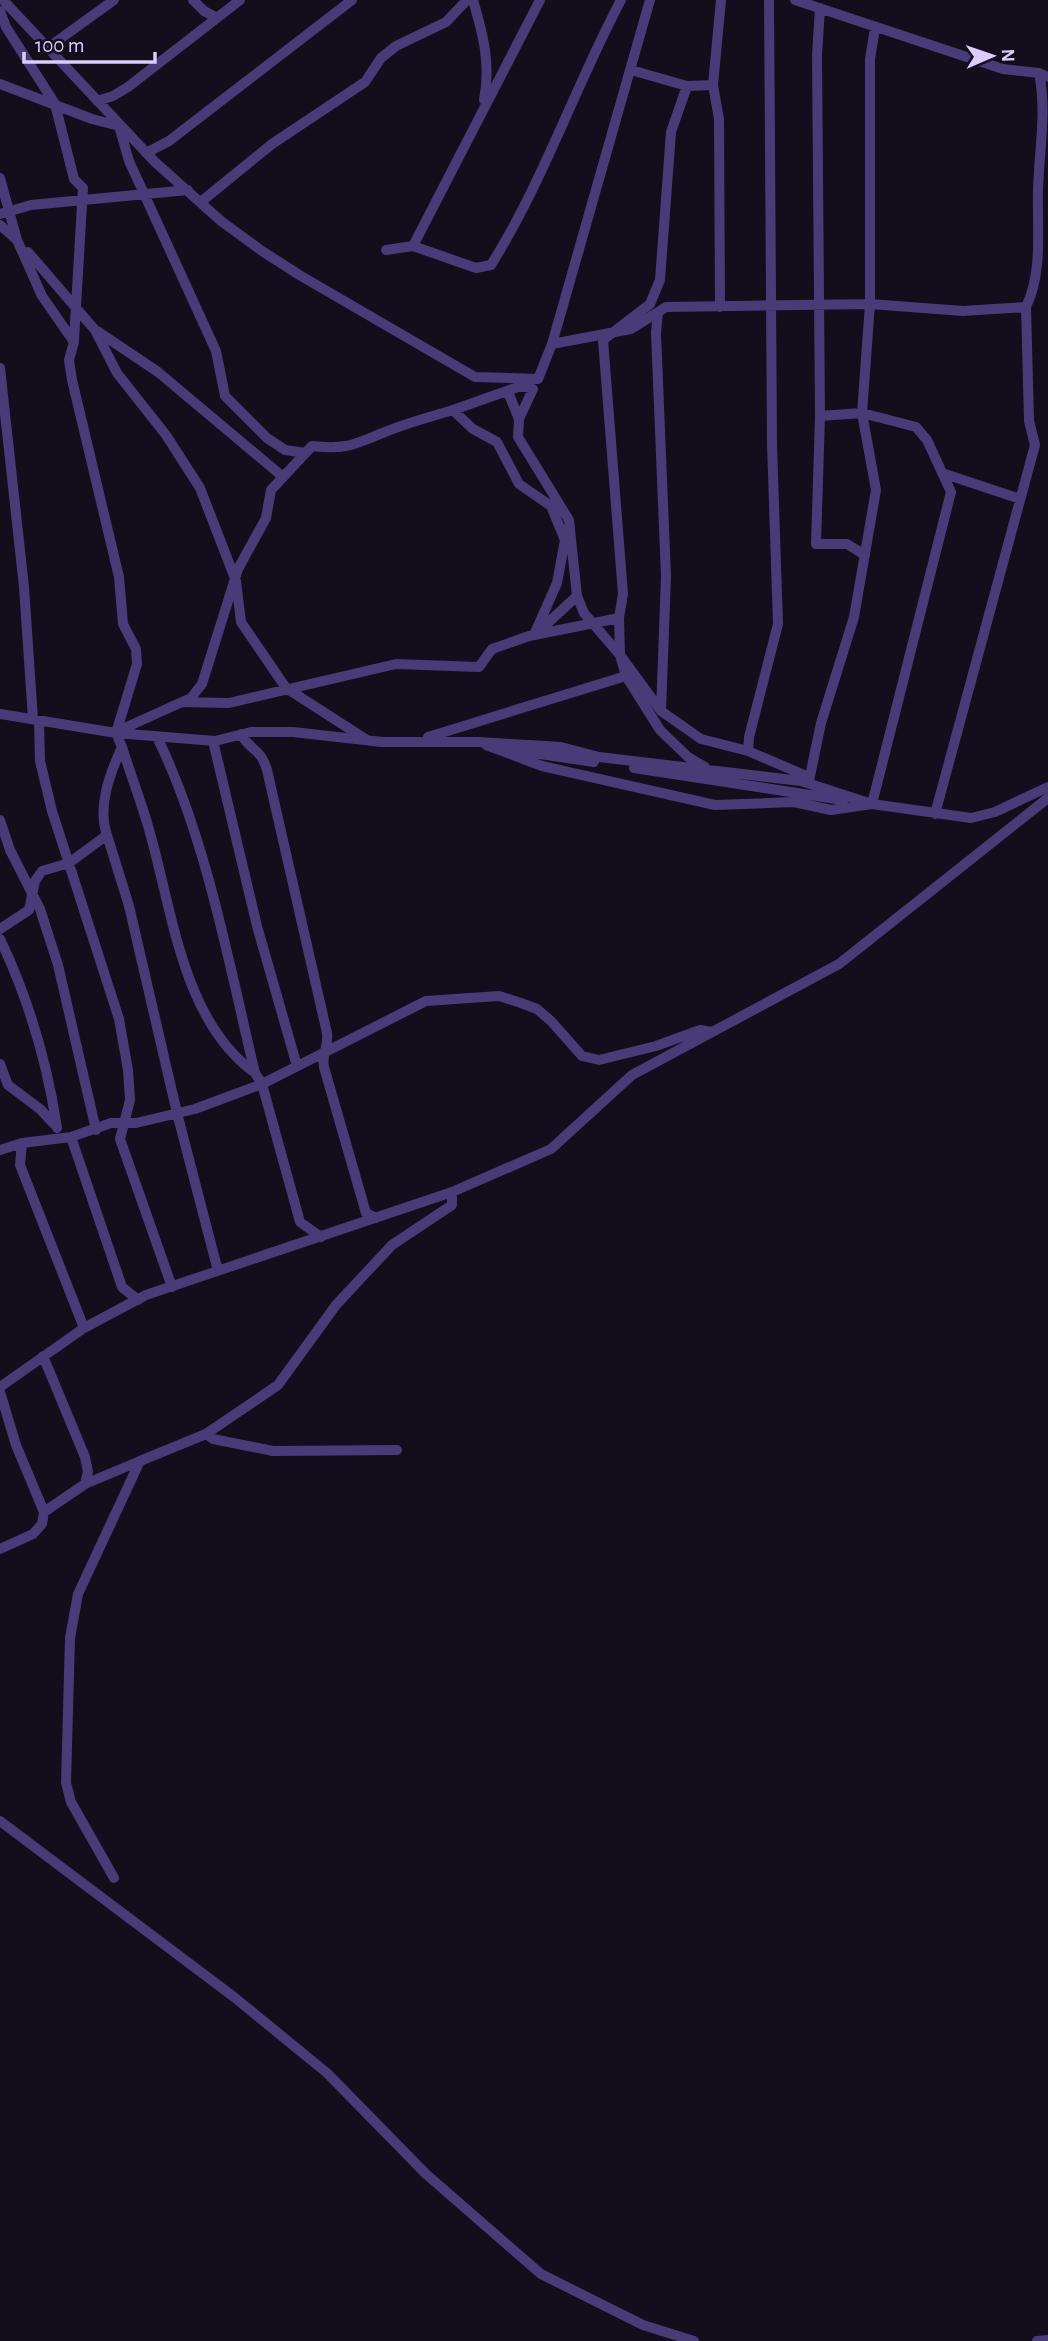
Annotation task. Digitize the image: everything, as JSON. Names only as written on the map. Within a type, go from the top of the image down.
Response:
[{"type":"street","points":[[3,0],[119,126],[221,221],[301,276],[475,377],[538,379],[552,344],[650,0]]},
{"type":"street","points":[[49,47],[114,0]]},
{"type":"street","points":[[193,0],[204,11],[217,18]]},
{"type":"street","points":[[97,101],[128,87],[240,0]]},
{"type":"street","points":[[146,153],[169,141],[352,0]]},
{"type":"street","points":[[202,201],[272,144],[337,98],[365,82],[381,58],[396,46],[446,22],[467,0]]},
{"type":"street","points":[[473,0],[483,34],[489,74],[481,113]]},
{"type":"street","points":[[413,246],[540,0]]},
{"type":"street","points":[[386,250],[413,246],[476,268],[491,265],[514,229],[593,52],[621,0]]},
{"type":"street","points":[[720,307],[719,119],[713,85],[721,0]]},
{"type":"street","points":[[748,751],[749,737],[778,624],[769,0]]},
{"type":"street","points":[[795,0],[1003,69],[1043,75],[1045,101],[1038,189],[1038,254],[1032,294],[1026,307],[1029,421],[1035,445],[939,814]]},
{"type":"street","points":[[820,8],[817,55],[820,415],[816,544],[846,544],[864,555]]},
{"type":"street","points":[[0,11],[6,27],[55,104],[74,179],[83,188],[74,342],[69,360],[119,577],[123,624],[136,649],[137,664],[116,733],[150,831],[189,975],[209,1022],[236,1059],[255,1073]]},
{"type":"street","points":[[809,780],[821,723],[854,617],[876,490],[862,413],[870,304],[870,59],[874,28]]},
{"type":"street","points":[[631,70],[687,86],[713,85]]},
{"type":"street","points":[[0,84],[92,119],[119,126]]},
{"type":"street","points":[[687,86],[671,132],[660,280],[650,304],[617,332],[603,340],[603,354],[623,594],[619,618],[620,655],[626,676],[660,730],[688,757],[710,770]]},
{"type":"street","points":[[119,126],[129,161],[216,351],[225,396],[267,438],[285,450],[305,453]]},
{"type":"street","points":[[0,178],[4,212],[42,296],[74,342]]},
{"type":"street","points":[[4,212],[84,200],[188,190]]},
{"type":"street","points":[[0,225],[17,240],[95,330],[117,373],[166,435],[200,488],[236,581],[241,622],[286,688],[369,741]]},
{"type":"street","points":[[552,344],[631,329],[666,307],[870,304],[963,311],[1026,307]]},
{"type":"street","points":[[659,312],[656,333],[666,576],[664,663],[659,696],[661,711]]},
{"type":"street","points":[[95,330],[158,372],[282,476]]},
{"type":"street","points":[[0,368],[40,761],[118,1018],[128,1070],[130,1100],[120,1139],[172,1287]]},
{"type":"street","points":[[116,733],[191,698],[202,684],[244,556],[266,518],[271,490],[312,446],[334,448],[359,445],[384,432],[521,386],[533,389],[519,419],[518,437],[569,520],[577,596],[584,613],[620,655],[661,711],[701,739],[748,751],[809,780],[872,804]]},
{"type":"street","points":[[508,392],[519,419]]},
{"type":"street","points":[[453,410],[473,429],[497,442],[519,484],[551,506],[565,540],[557,583],[534,635]]},
{"type":"street","points":[[820,415],[862,413],[916,427],[927,440],[951,492],[872,804]]},
{"type":"street","points":[[1035,445],[1048,444]]},
{"type":"street","points":[[942,473],[1020,499]]},
{"type":"street","points":[[534,635],[577,596]]},
{"type":"street","points":[[182,702],[229,703],[397,664],[479,667],[492,649],[534,635],[619,618]]},
{"type":"street","points":[[416,741],[626,676]]},
{"type":"street","points":[[0,714],[116,733],[212,741],[241,734],[293,732],[369,741],[478,742],[561,747],[599,757],[809,780]]},
{"type":"street","points":[[241,734],[247,744],[260,752],[267,770],[327,1033],[324,1066],[366,1213],[376,1218]]},
{"type":"street","points":[[157,737],[176,775],[255,1073],[262,1084],[300,1222],[321,1237]]},
{"type":"street","points":[[212,741],[257,926],[297,1066]]},
{"type":"street","points":[[478,742],[542,766],[715,805],[794,802],[831,810],[872,804]]},
{"type":"street","points":[[122,747],[106,788],[104,827],[129,906],[177,1113],[218,1271]]},
{"type":"street","points":[[493,747],[971,818],[995,812],[1048,788]]},
{"type":"street","points":[[0,1387],[84,1328],[138,1300],[452,1192],[551,1149],[632,1075],[839,964],[1048,798]]},
{"type":"street","points":[[0,820],[32,898],[40,909],[58,965],[96,1130]]},
{"type":"street","points":[[0,929],[29,910],[35,881],[42,871],[69,863],[107,835]]},
{"type":"street","points":[[0,939],[23,987],[49,1074],[63,1134],[122,1287],[138,1300]]},
{"type":"street","points":[[0,1150],[63,1134],[96,1130],[111,1123],[177,1113],[262,1084],[426,1002],[499,996],[537,1009],[582,1056],[599,1060],[656,1046],[700,1030],[712,1032]]},
{"type":"street","points":[[0,1064],[8,1085],[40,1109],[63,1134]]},
{"type":"street","points":[[22,1143],[20,1165],[84,1328]]},
{"type":"street","points":[[44,1512],[85,1484],[206,1434],[278,1385],[336,1305],[392,1245],[452,1205],[452,1192]]},
{"type":"street","points":[[43,1356],[85,1457],[88,1472],[85,1484]]},
{"type":"street","points":[[0,1392],[16,1445],[44,1512],[42,1524],[33,1534],[0,1549]]},
{"type":"street","points":[[206,1434],[213,1439],[273,1451],[397,1450]]},
{"type":"street","points":[[114,1878],[71,1802],[66,1783],[70,1638],[78,1594],[140,1461]]},
{"type":"street","points":[[0,1821],[234,1997],[327,2073],[426,2174],[541,2274],[643,2325],[694,2341]]},
{"type":"street","points":[[1037,2341],[1048,2340]]}]
